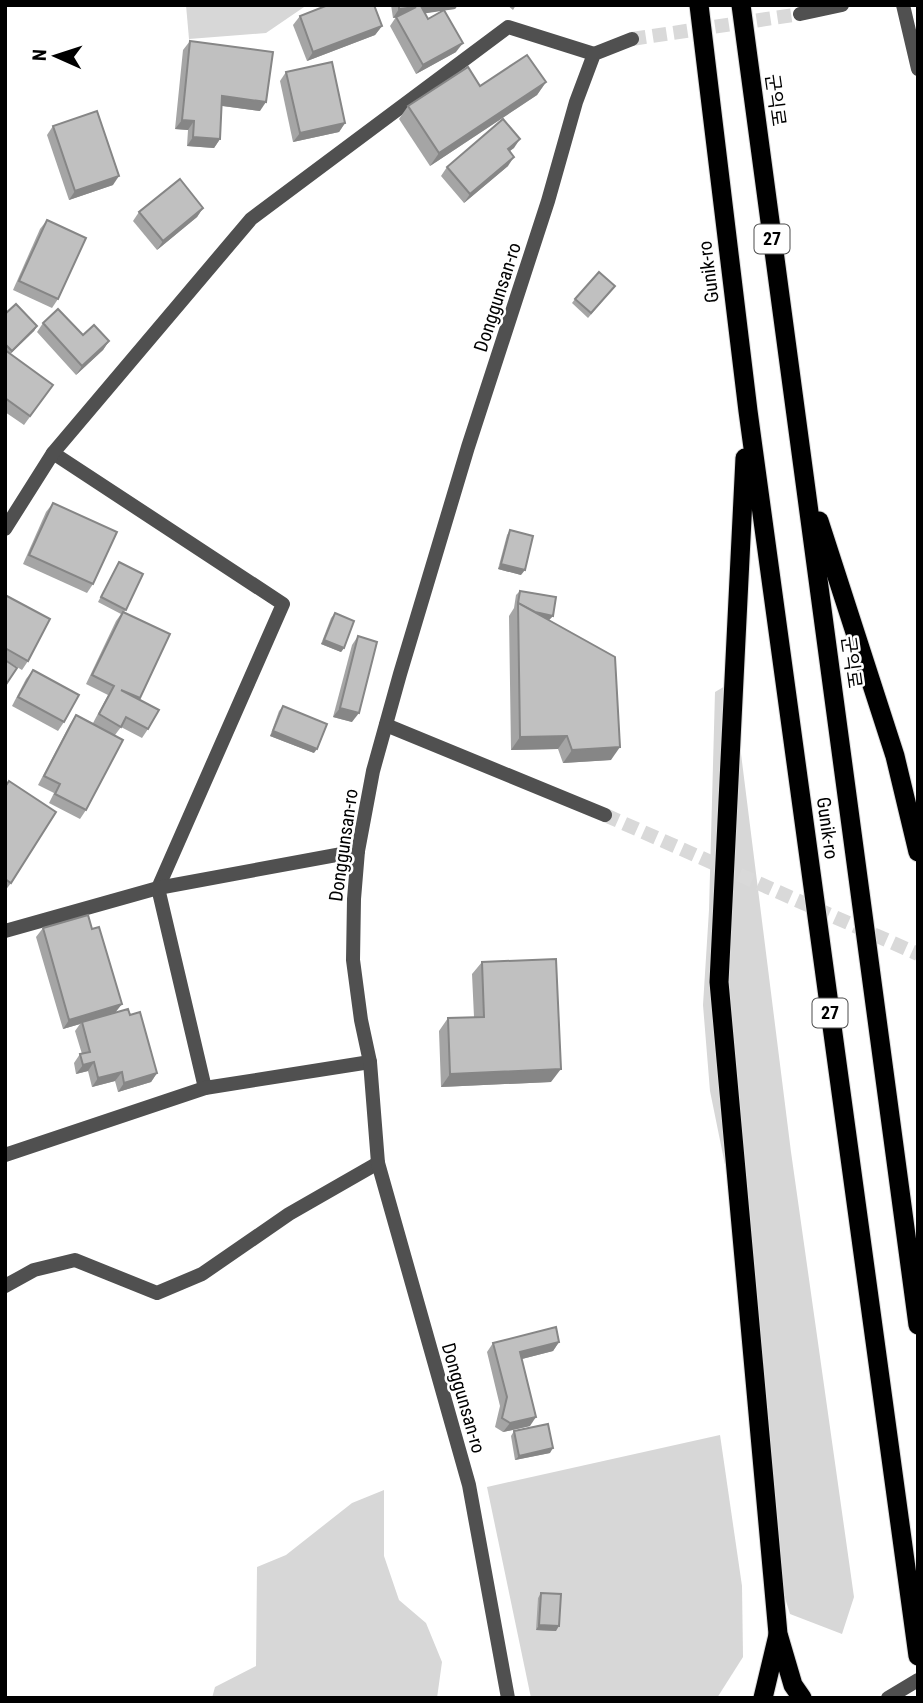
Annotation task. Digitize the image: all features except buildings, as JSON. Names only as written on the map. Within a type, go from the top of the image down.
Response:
[{"type":"highway","name":"Gunik-ro","points":[[699,5],[748,411],[918,1656]]},
{"type":"highway","name":"군익로","points":[[741,5],[918,1325]]},
{"type":"highway","points":[[748,411],[719,982],[778,1634],[793,1685],[802,1698]]},
{"type":"highway","points":[[803,472],[895,756],[918,852]]},
{"type":"highway","points":[[763,1698],[778,1634]]},
{"type":"street","points":[[800,14],[842,5]]},
{"type":"street","points":[[903,5],[918,69]]},
{"type":"street","points":[[5,529],[53,453],[251,219],[508,27],[594,54],[632,38]]},
{"type":"street","name":"Donggunsan-ro","points":[[508,1698],[469,1485],[379,1163],[370,1062],[353,960],[358,851],[373,771],[468,447],[548,201],[576,102],[594,54]]},
{"type":"street","points":[[53,453],[283,604],[158,888],[205,1088]]},
{"type":"street","points":[[386,725],[605,816]]},
{"type":"street","points":[[5,931],[158,888],[358,851]]},
{"type":"street","points":[[5,1155],[205,1088],[370,1062]]},
{"type":"street","points":[[5,1286],[34,1270],[75,1260],[157,1293],[202,1274],[289,1214],[379,1163]]},
{"type":"street","points":[[888,1698],[918,1680]]},
{"type":"shaded area","points":[[186,5],[307,5],[266,33],[189,39]]},
{"type":"shaded area","points":[[732,682],[791,1152],[854,1597],[842,1634],[790,1614],[775,1566],[750,1288],[710,1091],[703,1005],[709,910],[715,692]]},
{"type":"shaded area","points":[[720,1435],[742,1586],[743,1657],[717,1698],[531,1698],[487,1487]]},
{"type":"shaded area","points":[[384,1490],[384,1556],[399,1600],[426,1623],[442,1662],[437,1698],[212,1698],[215,1687],[256,1666],[257,1567],[286,1555],[352,1503]]},
{"type":"tunnel","points":[[632,39],[800,14]]},
{"type":"tunnel","points":[[605,815],[918,954]]}]
